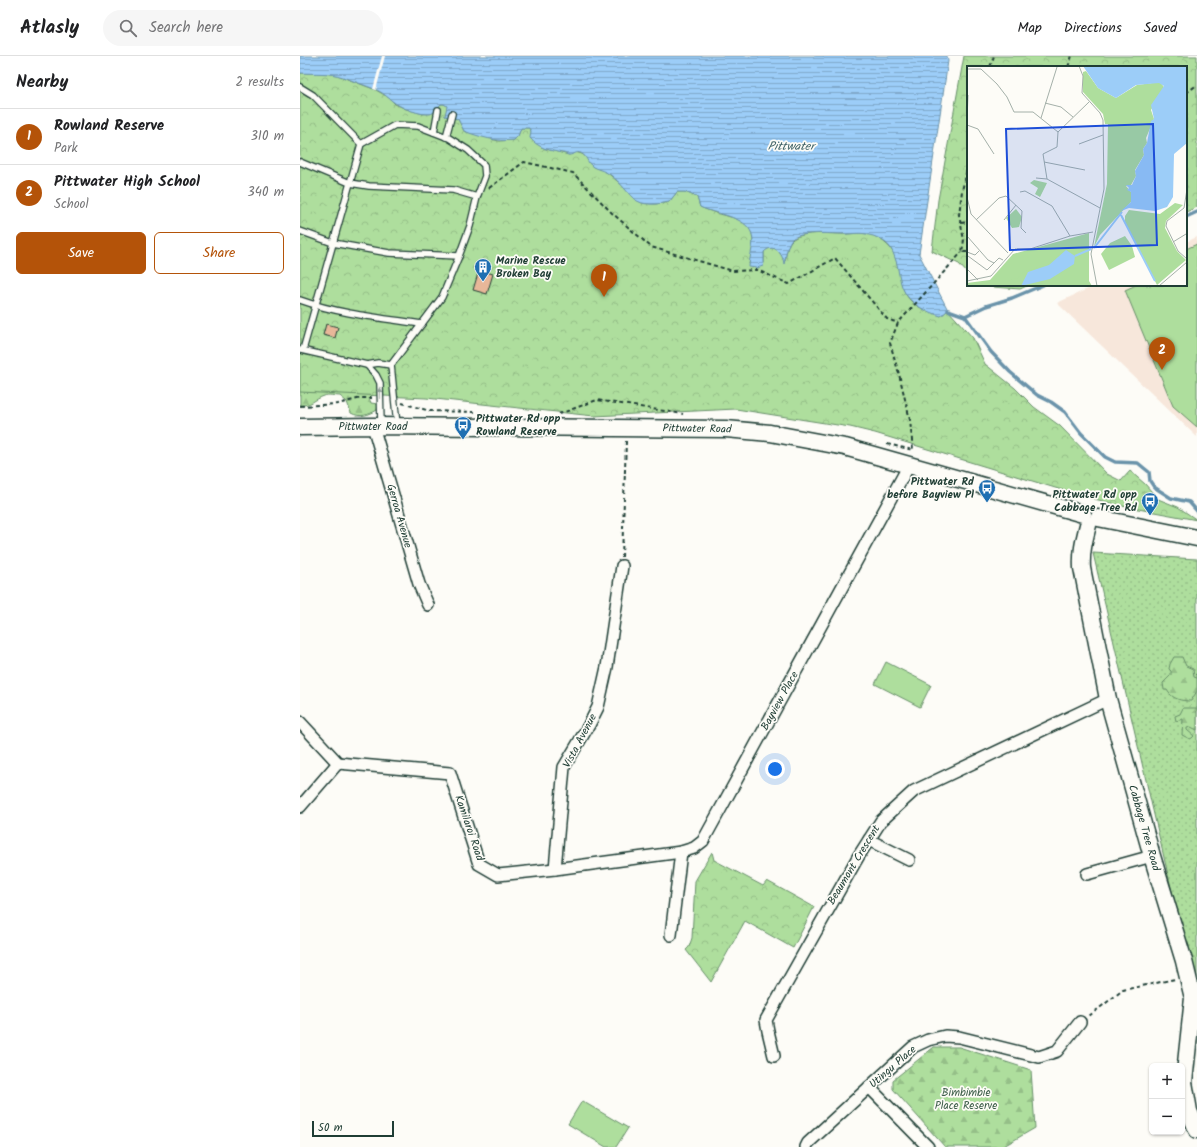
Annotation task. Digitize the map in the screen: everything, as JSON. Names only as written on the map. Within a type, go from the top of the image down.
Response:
[{"type":"main road","name":"Pittwater Road","points":[[300,426],[726,429],[770,433],[845,447],[1090,519],[1193,538]]},
{"type":"main road","name":"Cabbage Tree Road","points":[[1090,519],[1082,546],[1081,558],[1108,699],[1152,856],[1184,961],[1193,998],[1184,1082],[1189,1111],[1197,1130]]},
{"type":"street","name":"Gerroa Avenue","points":[[384,426],[419,584],[428,605]]},
{"type":"street","name":"Bayview Place","points":[[681,852],[694,848],[703,841],[909,465]]},
{"type":"street","name":"Vista Avenue","points":[[555,869],[564,766],[598,707],[607,667],[622,566]]},
{"type":"street","name":"Beaumont Crescent","points":[[774,1056],[766,1020],[858,857],[881,822],[914,792],[1108,699]]},
{"type":"street","points":[[300,722],[338,764],[300,807]]},
{"type":"street","name":"Kamilaroi Road","points":[[338,764],[450,773],[479,864],[498,875],[681,852]]},
{"type":"street","points":[[869,840],[909,860]]},
{"type":"street","points":[[671,935],[681,852]]},
{"type":"street","points":[[1087,874],[1152,856]]},
{"type":"street","name":"Utingu Place","points":[[806,1147],[808,1143],[913,1047],[928,1040],[945,1036],[959,1037],[1039,1057],[1057,1051],[1080,1022]]},
{"type":"street","points":[[869,1087],[928,1147]]},
{"type":"lane","points":[[300,88],[313,95],[361,144]]},
{"type":"lane","points":[[434,132],[438,110]]},
{"type":"lane","points":[[446,137],[452,114]]},
{"type":"lane","points":[[384,426],[391,365],[442,297],[470,226],[476,197],[485,176],[484,165],[468,150],[446,137],[418,126],[395,125],[361,144],[316,306],[302,350],[367,365],[378,363],[391,365]]},
{"type":"lane","points":[[300,162],[350,183],[369,186],[452,190],[476,197]]},
{"type":"lane","points":[[300,231],[333,243],[389,253],[459,256]]},
{"type":"lane","points":[[300,300],[316,306],[366,316],[422,324]]},
{"type":"lane","points":[[367,365],[376,375],[380,383],[380,399],[384,426]]},
{"type":"path","points":[[990,66],[994,56]]},
{"type":"path","points":[[1068,66],[1072,56]]},
{"type":"path","points":[[1187,92],[1197,85]]},
{"type":"path","points":[[476,197],[524,162],[574,173],[612,213],[650,247],[733,271],[757,270],[788,284],[834,258],[887,319],[898,323]]},
{"type":"path","points":[[913,450],[908,413],[890,343],[898,323],[962,252],[964,240],[959,215],[967,168]]},
{"type":"path","points":[[961,223],[967,222]]},
{"type":"path","points":[[962,252],[967,252]]},
{"type":"path","points":[[300,406],[338,404],[361,398],[380,399]]},
{"type":"path","points":[[622,566],[627,428]]},
{"type":"path","points":[[1080,1022],[1123,990],[1188,976]]},
{"type":"shaded area","points":[[1197,237],[1197,437],[1057,303],[1094,286],[1187,286],[1187,242]]},
{"type":"green space","points":[[964,56],[1197,56],[1197,207],[1187,212],[1187,66],[967,66],[967,273],[959,264],[932,251],[938,200]]},
{"type":"green space","points":[[300,73],[325,73],[337,75],[376,90],[388,97],[395,104],[406,109],[423,114],[436,111],[437,107],[444,104],[448,106],[445,116],[458,119],[464,131],[499,141],[514,140],[518,136],[521,128],[529,128],[541,147],[569,155],[575,152],[582,154],[593,167],[603,170],[610,175],[623,186],[633,198],[642,203],[655,204],[669,202],[677,192],[685,192],[697,197],[700,207],[734,218],[749,228],[752,236],[753,248],[749,264],[764,263],[764,252],[771,248],[778,250],[785,261],[789,243],[798,236],[863,233],[876,237],[891,249],[895,256],[903,289],[913,303],[923,309],[941,316],[948,310],[973,338],[985,364],[1015,388],[1034,407],[1060,426],[1107,474],[1121,481],[1130,471],[1145,484],[1158,499],[1178,507],[1197,520],[1122,506],[1075,494],[875,433],[850,427],[736,409],[594,416],[426,398],[300,392]]},
{"type":"green space","points":[[1197,244],[1197,427],[1173,406],[1125,290],[1134,286],[1187,286],[1187,249]]},
{"type":"green space","points":[[980,286],[1027,286],[1020,289]]},
{"type":"green space","points":[[300,360],[372,396],[369,398],[371,403],[378,404],[377,410],[364,415],[354,415],[351,413],[347,402],[340,396],[332,395],[326,395],[310,403],[300,405]]},
{"type":"green space","points":[[1093,553],[1197,559],[1197,999]]},
{"type":"green space","points":[[1174,657],[1182,657],[1186,666],[1193,669],[1194,677],[1197,678],[1197,691],[1191,701],[1177,699],[1171,696],[1167,690],[1164,690],[1163,683],[1171,675],[1171,671],[1169,669]]},
{"type":"green space","points":[[886,662],[931,685],[920,707],[875,684]]},
{"type":"green space","points":[[1183,708],[1197,708],[1197,730],[1191,727],[1187,728],[1187,730],[1194,736],[1190,739],[1182,735],[1183,719],[1176,721],[1175,716],[1180,714]]},
{"type":"green space","points":[[712,852],[714,860],[763,886],[767,881],[814,907],[793,948],[745,921],[711,982],[686,950],[689,947],[692,938],[695,881]]},
{"type":"green space","name":"Bimbimbie Place Reserve","points":[[934,1047],[959,1047],[1031,1070],[1035,1128],[1002,1147],[945,1147],[893,1089],[893,1080]]},
{"type":"green space","points":[[582,1101],[628,1128],[616,1147],[606,1147],[568,1124]]},
{"type":"water","name":"Pittwater","points":[[300,56],[947,56],[948,61],[919,254],[948,310],[941,316],[927,311],[914,304],[909,299],[902,287],[897,263],[892,250],[886,243],[876,237],[860,233],[804,234],[793,238],[789,243],[784,264],[780,253],[771,248],[764,252],[763,266],[757,268],[749,267],[753,240],[751,232],[747,226],[740,221],[700,207],[697,197],[685,192],[677,192],[669,202],[651,204],[641,203],[633,198],[612,176],[593,167],[581,153],[578,152],[568,155],[541,147],[530,138],[531,131],[529,128],[521,128],[518,136],[514,140],[494,140],[476,135],[464,131],[458,119],[445,116],[447,106],[444,104],[441,104],[430,114],[411,111],[398,105],[377,90],[338,75],[300,73]]},
{"type":"pier","points":[[382,56],[385,56],[376,90],[373,89]]},
{"type":"building","name":"Marine Rescue Broken Bay","points":[[479,270],[493,274],[487,294],[473,290]]},
{"type":"building","points":[[326,324],[338,327],[335,338],[323,335]]},
{"type":"waterway","points":[[1187,217],[1197,212]]},
{"type":"waterway","points":[[965,316],[986,306],[1012,298],[1041,286]]},
{"type":"waterway","points":[[948,310],[965,316],[991,352],[1010,372],[1037,395],[1051,402],[1065,412],[1081,433],[1105,457],[1115,462],[1138,463],[1149,472],[1150,481],[1154,487],[1171,498],[1189,502],[1197,511]]},
{"type":"place","name":"Marine Rescue Broken Bay","points":[[483,282]]},
{"type":"place","name":"Rowland Reserve","points":[[604,297]]},
{"type":"place","name":"Pittwater High School","points":[[1162,370]]},
{"type":"place","name":"Pittwater Rd opp Rowland Reserve","points":[[463,440]]},
{"type":"place","name":"Pittwater Rd before Bayview Pl","points":[[987,503]]},
{"type":"place","name":"Pittwater Rd opp Cabbage Tree Rd","points":[[1150,516]]}]
